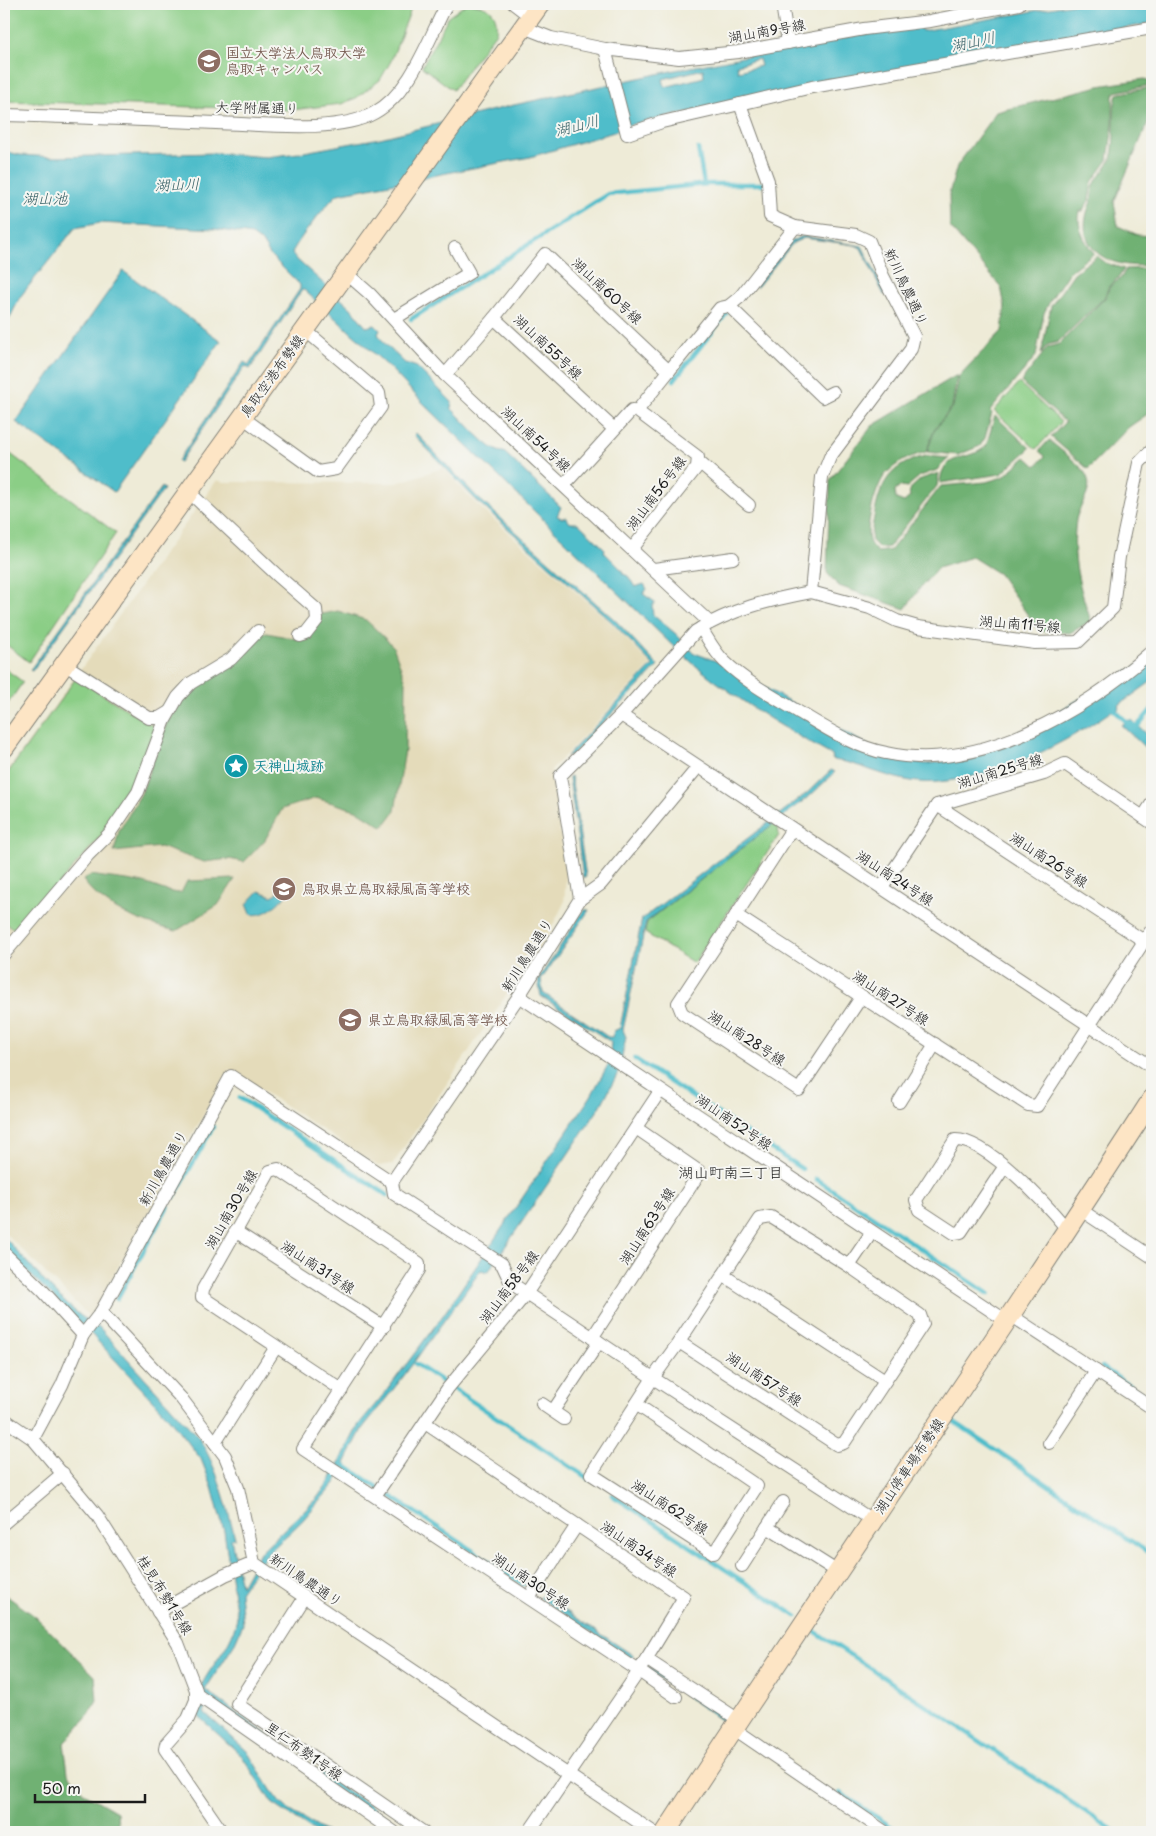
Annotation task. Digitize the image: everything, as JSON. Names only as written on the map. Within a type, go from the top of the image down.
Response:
[{"type":"main road","name":"鳥取空港布勢線","points":[[4,748],[465,105],[531,16]]},
{"type":"main road","name":"湖山停車場布勢線","points":[[666,1832],[872,1520],[1010,1319],[1152,1100]]},
{"type":"street","name":"大学附属通り","points":[[4,115],[278,125],[351,122],[375,113],[394,97],[410,74],[447,4]]},
{"type":"street","name":"湖山南9号線","points":[[514,4],[531,16],[551,38],[605,49],[679,58],[738,52],[864,29],[930,21],[1019,4]]},
{"type":"street","points":[[782,4],[788,43]]},
{"type":"street","points":[[605,49],[626,134],[662,122],[812,87],[1152,28]]},
{"type":"street","name":"新川鳥農通り","points":[[740,104],[768,181],[770,216],[795,226],[856,236],[869,241],[883,276],[914,336],[911,349],[830,457],[822,476],[811,592]]},
{"type":"street","points":[[564,485],[632,410],[637,410],[720,308],[729,306],[740,297],[795,226]]},
{"type":"street","points":[[394,319],[469,273],[455,248]]},
{"type":"street","name":"湖山南60号線","points":[[494,318],[545,254],[669,371]]},
{"type":"street","name":"湖山南54号線","points":[[344,275],[370,294],[446,375],[654,569],[702,627],[724,661],[770,694],[820,724],[859,744],[884,753],[927,758],[960,754],[993,744],[1058,718],[1090,698],[1152,651]]},
{"type":"street","points":[[729,306],[823,397],[833,392]]},
{"type":"street","name":"湖山南55号線","points":[[446,375],[494,318],[614,429]]},
{"type":"street","points":[[242,417],[318,472],[336,469],[381,407],[379,393],[309,324]]},
{"type":"street","name":"湖山南56号線","points":[[632,549],[698,467],[699,462],[698,457],[637,410]]},
{"type":"street","name":"湖山南11号線","points":[[811,592],[870,608],[897,621],[926,628],[1035,643],[1078,642],[1113,608],[1119,557],[1139,463],[1152,450]]},
{"type":"street","points":[[699,462],[749,505]]},
{"type":"street","points":[[188,491],[277,575],[316,608],[317,620],[306,634],[300,636]]},
{"type":"street","points":[[654,569],[733,558]]},
{"type":"street","points":[[698,767],[601,884],[580,899],[560,776],[621,715],[675,654],[702,627],[763,601],[811,592]]},
{"type":"street","points":[[4,954],[62,884],[117,823],[138,792],[169,712],[191,682],[231,659],[258,631]]},
{"type":"street","points":[[64,664],[149,718],[159,718],[169,712]]},
{"type":"street","name":"湖山南24号線","points":[[621,715],[1152,1067]]},
{"type":"street","name":"湖山南25号線","points":[[937,805],[1044,774],[1065,764],[1148,820]]},
{"type":"street","points":[[1148,820],[1152,803]]},
{"type":"street","points":[[882,887],[937,805]]},
{"type":"street","name":"湖山南26号線","points":[[937,805],[1144,941]]},
{"type":"street","points":[[736,915],[792,830]]},
{"type":"street","name":"新川鳥農通り","points":[[580,899],[520,996],[392,1182],[231,1076],[101,1312],[181,1398],[225,1456],[238,1488],[254,1563],[653,1832]]},
{"type":"street","name":"湖山南27号線","points":[[736,915],[1028,1104],[1037,1106],[1090,1026]]},
{"type":"street","name":"湖山南28号線","points":[[736,915],[678,1003],[682,1014],[799,1090],[862,996]]},
{"type":"street","points":[[1090,1026],[1152,929]]},
{"type":"street","name":"湖山南52号線","points":[[520,996],[872,1232],[1096,1371],[1152,1408]]},
{"type":"street","points":[[899,1102],[935,1044]]},
{"type":"street","name":"湖山南58号線","points":[[376,1496],[448,1388],[526,1294],[660,1090]]},
{"type":"street","name":"湖山南63号線","points":[[596,1340],[700,1172],[636,1128]]},
{"type":"street","points":[[1006,1166],[961,1232],[954,1233],[919,1210],[916,1200],[955,1140],[965,1140],[1006,1166],[1045,1202],[1067,1229]]},
{"type":"street","name":"湖山南30号線","points":[[342,1390],[202,1297],[203,1289],[270,1171],[278,1169],[419,1263],[419,1270],[384,1327],[303,1449],[676,1696]]},
{"type":"street","points":[[392,1182],[394,1194],[502,1264],[511,1283],[526,1294],[872,1520]]},
{"type":"street","points":[[1081,1210],[1152,1258]]},
{"type":"street","name":"湖山南57号線","points":[[771,1217],[849,1266],[920,1315],[923,1324],[844,1443],[837,1445],[678,1342],[760,1219],[771,1217]]},
{"type":"street","name":"湖山南31号線","points":[[235,1232],[384,1327]]},
{"type":"street","points":[[849,1266],[872,1232]]},
{"type":"street","points":[[4,1253],[43,1291],[83,1335]]},
{"type":"street","points":[[723,1275],[884,1382]]},
{"type":"street","points":[[33,1439],[62,1385],[83,1335],[101,1312]]},
{"type":"street","points":[[542,1404],[559,1415],[596,1340]]},
{"type":"street","name":"湖山南62号線","points":[[636,1404],[757,1486],[714,1553],[591,1474],[636,1404],[653,1378],[678,1342]]},
{"type":"street","points":[[215,1443],[276,1347]]},
{"type":"street","points":[[1049,1443],[1096,1371]]},
{"type":"street","name":"桂見布勢1号線","points":[[4,1419],[33,1439],[97,1515],[178,1643],[196,1694]]},
{"type":"street","points":[[424,1423],[577,1526],[529,1598]]},
{"type":"street","points":[[4,1524],[63,1474]]},
{"type":"street","points":[[742,1566],[783,1502]]},
{"type":"street","name":"湖山南34号線","points":[[577,1526],[684,1597],[639,1671]]},
{"type":"street","points":[[767,1527],[838,1572]]},
{"type":"street","points":[[158,1612],[225,1575],[254,1563]]},
{"type":"street","points":[[305,1597],[237,1704],[418,1831]]},
{"type":"street","points":[[646,1659],[885,1832]]},
{"type":"street","points":[[529,1832],[639,1671]]},
{"type":"street","points":[[196,1694],[193,1712],[166,1744],[165,1749],[222,1832]]},
{"type":"street","name":"里仁布勢1号線","points":[[196,1694],[394,1832]]},
{"type":"shaded area","name":"鳥取県立鳥取緑風高等学校","points":[[443,468],[474,502],[611,623],[651,665],[551,770],[566,876],[564,903],[552,927],[393,1164],[378,1166],[229,1069],[90,1317],[4,1232],[4,776],[217,480],[222,482],[397,483]]},
{"type":"green space","name":"国立大学法人鳥取大学 鳥取キャンパス","points":[[4,4],[413,4],[391,61],[380,80],[356,98],[341,104],[292,110],[4,101]]},
{"type":"green space","points":[[466,4],[480,5],[490,9],[495,18],[496,32],[453,90],[422,67],[448,17]]},
{"type":"green space","points":[[1144,79],[1151,81],[1152,85],[1115,92],[1113,96],[1113,124],[1108,160],[1092,182],[1089,200],[1083,211],[1080,211],[1079,217],[1082,233],[1094,253],[1069,272],[1051,299],[1044,313],[1036,356],[990,411],[992,413],[985,438],[980,446],[958,455],[927,452],[935,429],[953,407],[959,376],[1002,331],[1005,307],[1001,287],[950,227],[949,194],[957,166],[996,112],[1099,86]]},
{"type":"green space","points":[[1152,87],[1152,113],[1114,202],[1118,226],[1138,235],[1152,236],[1152,265],[1137,266],[1109,260],[1098,254],[1090,245],[1086,234],[1086,220],[1094,185],[1111,159],[1113,151],[1114,109],[1117,94]]},
{"type":"green space","points":[[1097,256],[1106,263],[1124,269],[1119,277],[1109,286],[1104,298],[1058,342],[1047,345],[1041,354],[1051,306],[1074,273]]},
{"type":"green space","points":[[1152,268],[1152,411],[1129,427],[1088,469],[1051,437],[1065,422],[1021,382],[1048,347],[1059,344],[1105,298],[1110,286],[1121,278],[1126,269]]},
{"type":"green space","points":[[957,375],[952,407],[935,428],[926,452],[900,463],[882,479],[870,516],[868,534],[870,544],[878,552],[891,550],[941,486],[986,482],[1003,477],[1026,457],[1036,466],[1045,456],[1039,451],[1049,440],[1082,469],[1089,485],[1076,520],[1075,559],[1091,621],[1070,633],[1039,631],[999,574],[972,557],[938,568],[905,609],[839,586],[827,573],[830,480],[872,426]]},
{"type":"green space","points":[[1019,383],[1061,422],[1036,449],[994,411]]},
{"type":"green space","points":[[995,416],[1030,448],[1001,474],[940,483],[942,473],[951,461],[980,451],[986,446]]},
{"type":"green space","points":[[4,449],[116,533],[29,662],[4,643]]},
{"type":"green space","points":[[926,456],[949,458],[937,470],[920,476],[907,487],[901,486],[895,491],[896,499],[904,502],[910,497],[909,490],[921,479],[939,473],[937,486],[889,547],[879,548],[872,541],[871,534],[876,506],[884,484],[899,467]]},
{"type":"green space","points":[[338,611],[366,620],[393,646],[406,682],[405,750],[395,811],[383,827],[356,810],[316,798],[282,809],[265,840],[244,862],[229,859],[204,862],[160,847],[114,852],[119,831],[141,794],[167,722],[194,685],[262,632],[297,639],[322,614]]},
{"type":"green space","points":[[4,668],[23,682],[4,709]]},
{"type":"green space","points":[[76,678],[158,729],[140,780],[117,818],[17,931],[4,922],[4,778]]},
{"type":"green space","points":[[772,824],[778,827],[779,835],[694,963],[645,933],[647,922]]},
{"type":"green space","points":[[91,875],[139,882],[170,892],[181,893],[187,881],[235,879],[218,905],[176,931],[150,924],[112,907],[91,890],[83,880]]},
{"type":"green space","points":[[4,1594],[36,1617],[95,1676],[97,1701],[89,1715],[64,1743],[68,1773],[84,1793],[117,1812],[118,1827],[116,1832],[4,1832]]},
{"type":"water","points":[[1073,4],[1152,4],[1152,23],[633,124],[614,132],[530,157],[338,194],[313,222],[292,253],[294,257],[351,308],[366,327],[375,325],[380,330],[378,334],[385,344],[405,363],[417,367],[452,402],[451,408],[484,442],[498,451],[504,452],[561,507],[557,516],[566,517],[570,523],[578,523],[605,549],[604,552],[622,570],[623,574],[628,576],[635,587],[644,584],[647,589],[643,594],[655,602],[652,606],[653,615],[676,634],[694,653],[719,662],[891,758],[926,764],[953,760],[995,748],[1152,657],[1152,681],[1119,705],[1120,708],[1114,712],[1113,710],[1052,747],[1008,766],[962,779],[938,782],[905,780],[832,759],[833,756],[750,706],[710,677],[673,646],[422,402],[390,368],[304,290],[302,290],[250,369],[245,366],[180,462],[178,461],[244,362],[249,365],[300,289],[300,285],[270,255],[262,242],[252,235],[215,229],[100,223],[75,228],[20,297],[4,330],[4,151],[20,155],[53,157],[215,153],[266,157],[299,153],[380,138],[514,105],[671,71],[834,39],[920,26],[922,31]],"holes":[[[759,59],[761,66],[738,71],[737,65]],[[703,69],[704,77],[665,87],[663,79]]]},
{"type":"water","points":[[803,236],[862,246],[886,294],[884,295],[861,248],[855,245],[804,238],[793,243],[757,287],[755,286],[792,241]]},
{"type":"water","points":[[123,271],[221,341],[114,492],[16,422]]},
{"type":"water","points":[[416,433],[478,498],[616,621],[658,666],[572,755],[567,756],[653,665],[612,622],[475,499],[414,435]]},
{"type":"water","points":[[162,487],[164,489],[32,671],[30,670]]},
{"type":"water","points":[[1131,719],[1152,739],[1152,754],[1121,725]]},
{"type":"water","points":[[831,770],[835,772],[812,794],[646,922],[623,1030],[626,1037],[619,1071],[600,1107],[488,1272],[481,1270],[403,1377],[362,1429],[336,1482],[302,1521],[265,1556],[240,1592],[243,1624],[234,1645],[205,1690],[311,1766],[410,1832],[401,1832],[205,1702],[204,1712],[247,1751],[276,1798],[289,1810],[326,1832],[315,1832],[272,1803],[242,1756],[197,1715],[200,1688],[228,1643],[237,1616],[224,1531],[212,1487],[201,1459],[167,1416],[93,1336],[4,1249],[4,1237],[62,1299],[75,1311],[99,1327],[199,1438],[206,1450],[225,1499],[235,1538],[231,1539],[241,1586],[260,1552],[317,1498],[330,1480],[359,1424],[444,1314],[591,1096],[609,1063],[611,1042],[541,996],[538,980],[584,910],[589,910],[541,980],[543,993],[608,1037],[612,1037],[614,1031],[620,1028],[642,919],[807,793]]},
{"type":"water","points":[[571,776],[586,877],[583,877],[569,777]]},
{"type":"water","points":[[284,889],[287,893],[271,909],[261,914],[251,914],[247,904],[259,891],[272,896]]},
{"type":"water","points":[[542,1595],[634,1656],[631,1659],[540,1598]]},
{"type":"water","points":[[649,1666],[727,1720],[725,1723],[651,1672]]},
{"type":"waterway","points":[[698,149],[704,184]]},
{"type":"waterway","points":[[411,319],[608,194],[708,184],[764,184]]},
{"type":"waterway","points":[[674,380],[726,314]]},
{"type":"waterway","points":[[1111,707],[1129,724]]},
{"type":"waterway","points":[[1135,729],[1152,709]]},
{"type":"waterway","points":[[635,1059],[802,1169]]},
{"type":"waterway","points":[[240,1098],[387,1195]]},
{"type":"waterway","points":[[174,1197],[213,1127]]},
{"type":"waterway","points":[[816,1179],[989,1294]]},
{"type":"waterway","points":[[117,1299],[168,1206]]},
{"type":"waterway","points":[[416,1364],[589,1479]]},
{"type":"waterway","points":[[1102,1367],[1149,1399]]},
{"type":"waterway","points":[[950,1419],[1152,1555]]},
{"type":"waterway","points":[[345,1466],[523,1584]]},
{"type":"waterway","points":[[612,1495],[796,1616]]},
{"type":"waterway","points":[[810,1628],[1116,1832]]},
{"type":"waterway","points":[[840,1793],[899,1832]]},
{"type":"place","name":"国立大学法人鳥取大学 鳥取キャンパス","points":[[209,61]]},
{"type":"place","name":"天神山城跡","points":[[236,766]]},
{"type":"place","name":"鳥取県立鳥取緑風高等学校","points":[[284,889]]},
{"type":"place","name":"県立鳥取緑風高等学校","points":[[350,1020]]},
{"type":"district","name":"湖山町南三丁目","points":[[731,1173]]},
{"type":"water label","name":"湖山川","points":[[973,42]]},
{"type":"water label","name":"湖山川","points":[[577,126]]},
{"type":"water label","name":"湖山川","points":[[177,185]]},
{"type":"water label","name":"湖山池","points":[[45,199]]}]
